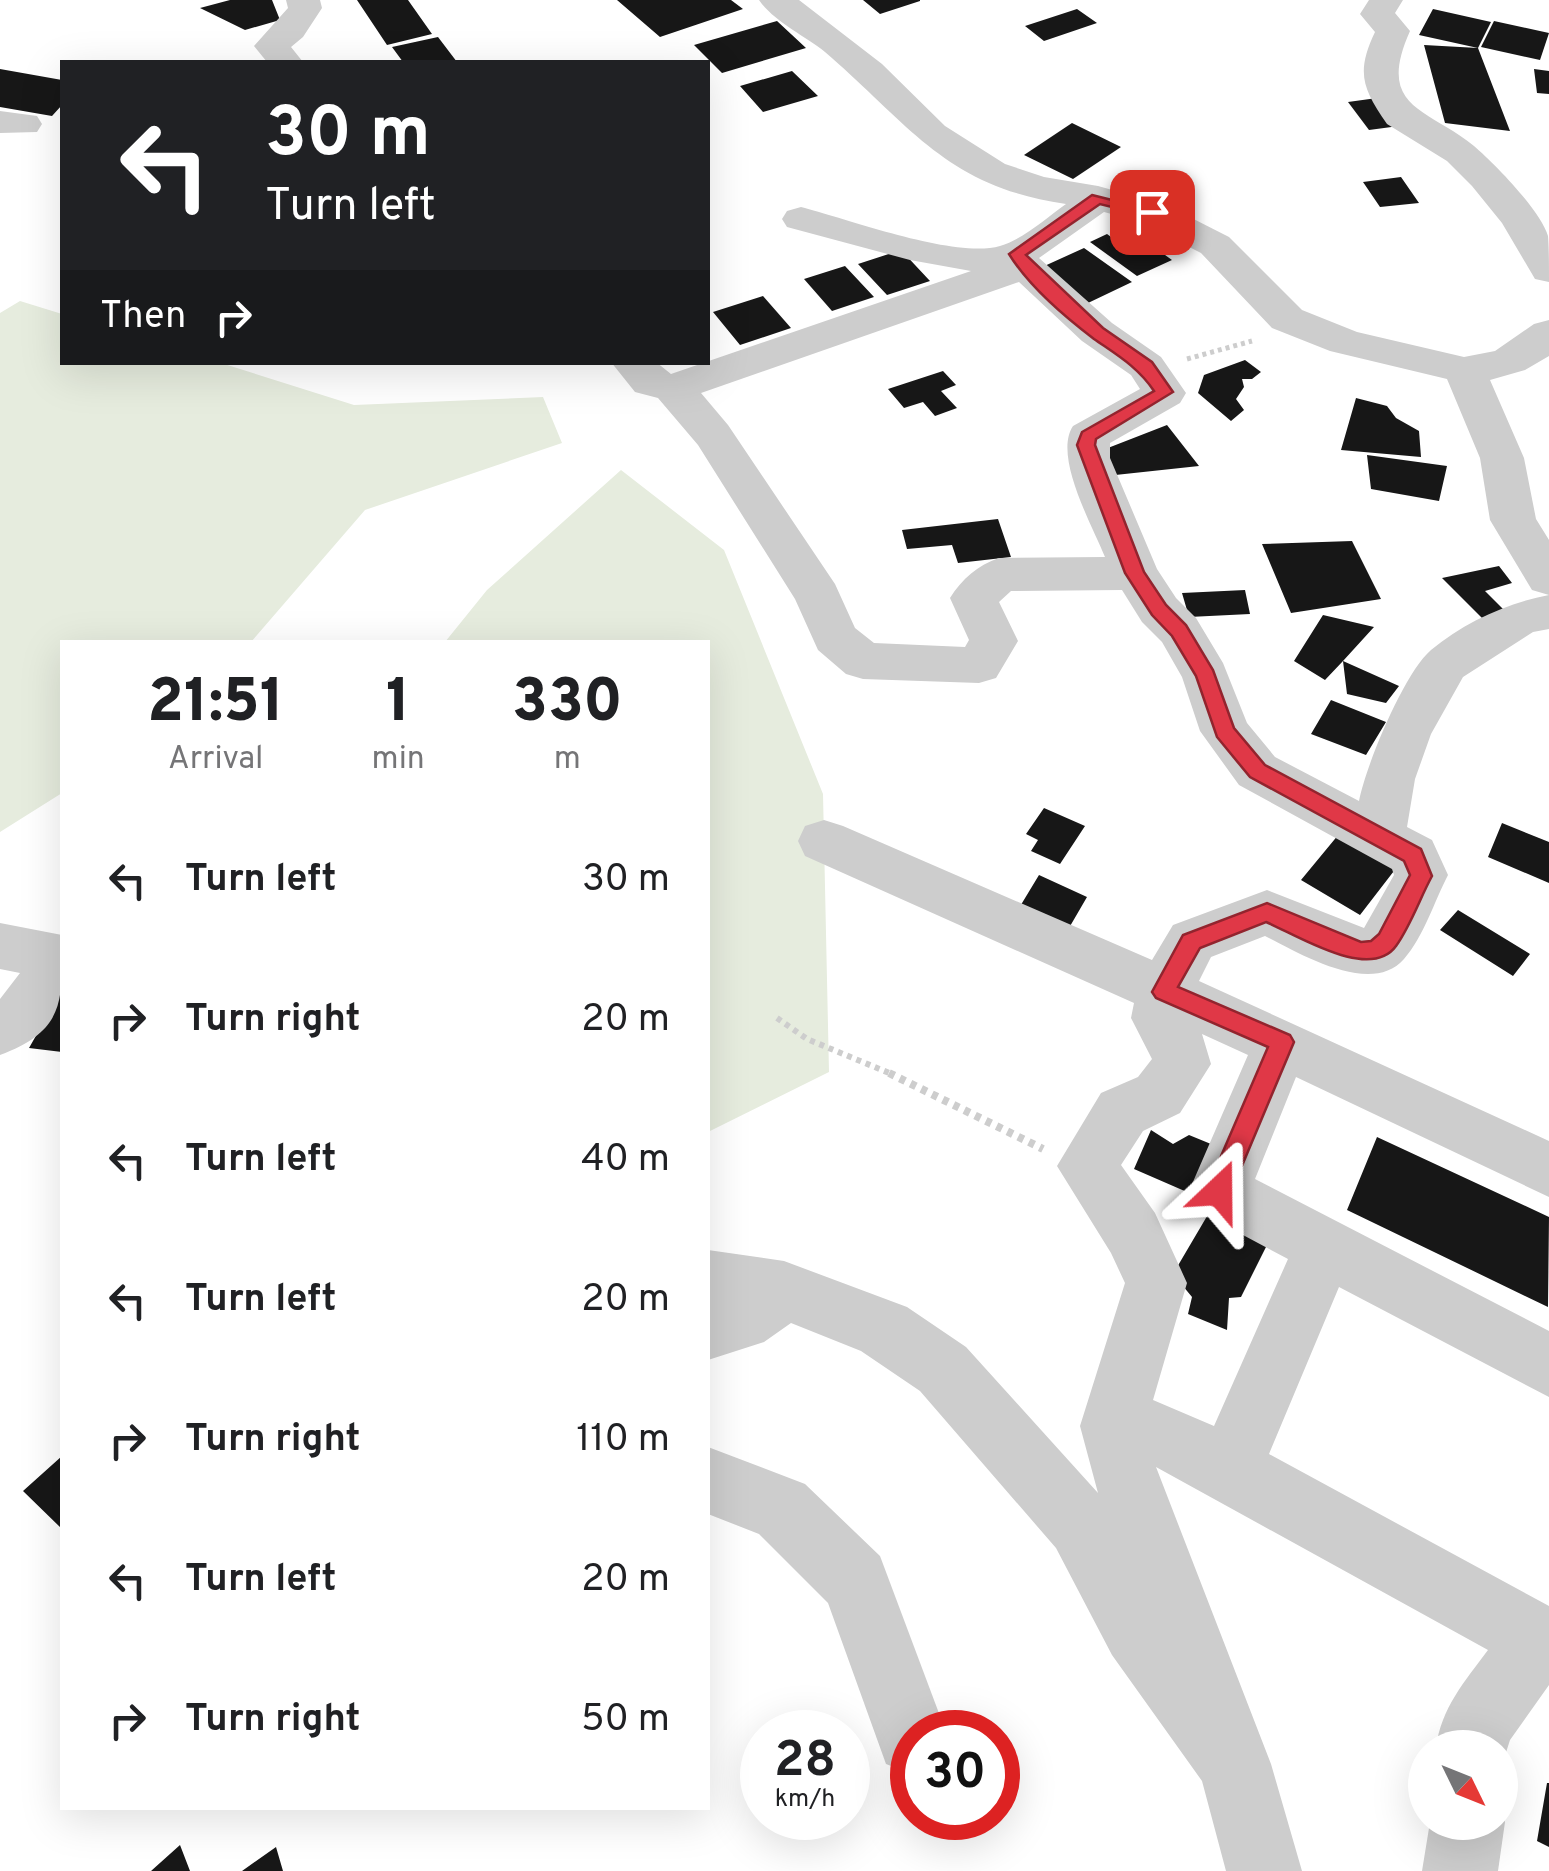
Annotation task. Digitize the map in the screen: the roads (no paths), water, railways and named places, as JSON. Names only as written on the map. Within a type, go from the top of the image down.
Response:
[{"type":"street","points":[[284,60],[271,46],[291,30],[305,8],[303,0]]},
{"type":"street","points":[[776,0],[813,25],[868,72],[932,134],[992,172],[1037,188],[1152,212],[1216,245],[1287,319],[1345,342],[1464,370],[1502,367],[1549,333]]},
{"type":"street","points":[[1386,0],[1377,14],[1393,30],[1378,61],[1388,96],[1400,116],[1460,153],[1485,178],[1519,219],[1549,270]]},
{"type":"street","points":[[1382,150],[1398,145],[1416,128]]},
{"type":"street","points":[[635,365],[650,382],[673,388],[1021,260],[1098,198]]},
{"type":"street","points":[[801,219],[962,261],[1021,260],[1096,332],[1146,366],[1164,392],[1088,436],[1086,445],[1134,573],[1159,610],[1179,630],[1206,676],[1225,731],[1257,771],[1414,855],[1421,876],[1387,940],[1377,950],[1360,952],[1267,912],[1192,941],[1164,992],[1160,1018],[1175,1038],[1182,1064],[1159,1095],[1122,1112],[1086,1166],[1133,1233],[1156,1283],[1113,1426],[1124,1472],[1234,1764],[1264,1871]]},
{"type":"street","points":[[1464,370],[1502,458],[1513,520],[1544,562]]},
{"type":"street","points":[[673,388],[713,435],[818,596],[835,638],[864,661],[979,665],[994,641],[974,598],[999,575],[1134,573]]},
{"type":"street","points":[[1379,836],[1389,779],[1406,732],[1446,664],[1520,618],[1549,612]]},
{"type":"street","points":[[824,841],[1282,1042],[1549,1170]]},
{"type":"street","points":[[0,946],[60,958]]},
{"type":"street","points":[[0,1030],[23,1014],[60,961]]},
{"type":"street","points":[[1282,1042],[1219,1191],[1549,1364]]},
{"type":"street","points":[[1229,1469],[1325,1245]]},
{"type":"street","points":[[710,1280],[784,1291],[884,1329],[943,1369],[1080,1524],[1137,1630],[1234,1764]]},
{"type":"street","points":[[710,1328],[742,1320],[784,1291]]},
{"type":"street","points":[[1113,1426],[1163,1435],[1544,1642],[1475,1730]]},
{"type":"street","points":[[710,1483],[781,1508],[855,1581],[902,1710]]},
{"type":"street","points":[[1460,1871],[1465,1840]]}]
